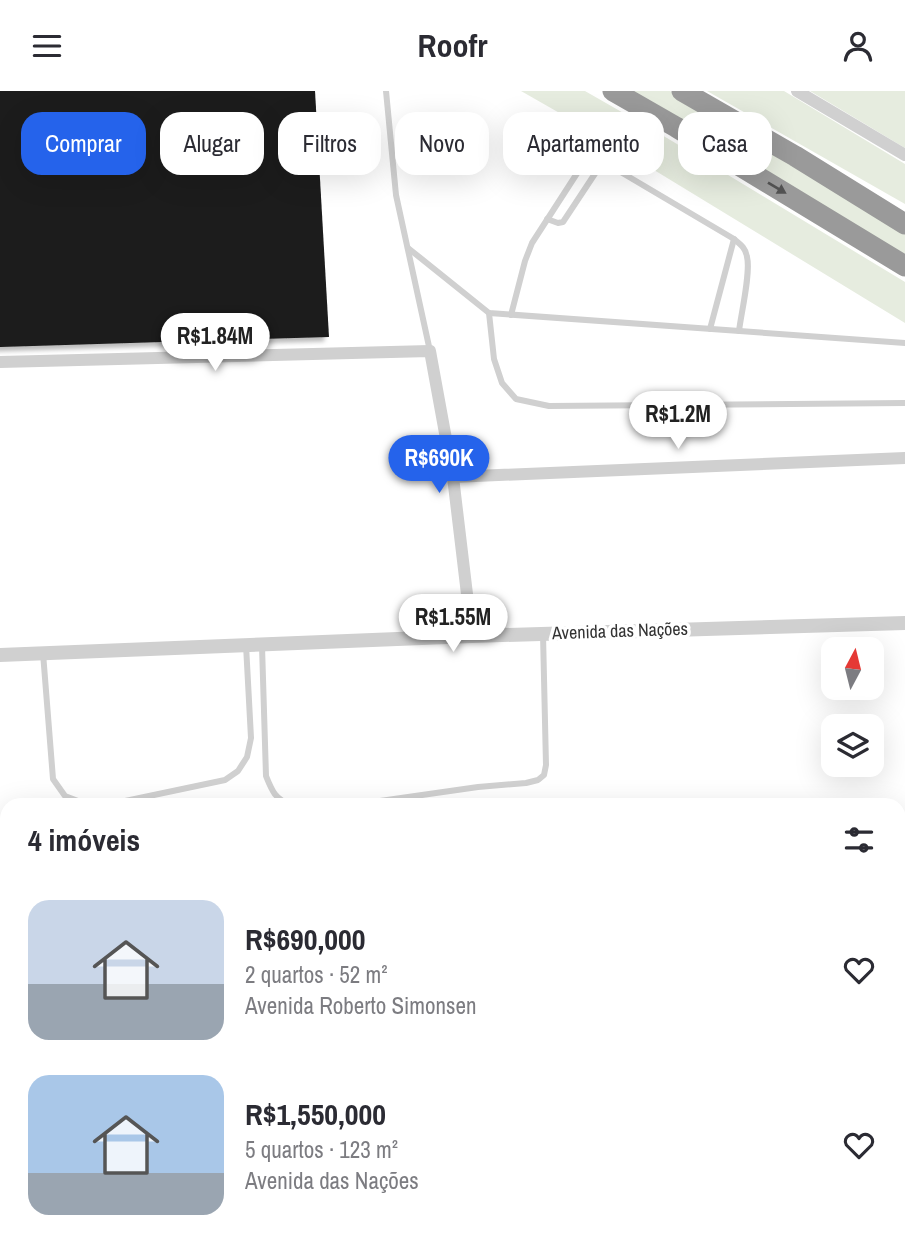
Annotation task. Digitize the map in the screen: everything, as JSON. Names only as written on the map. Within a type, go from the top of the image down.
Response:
[{"type":"highway","points":[[613,91],[905,266]]},
{"type":"highway","points":[[682,91],[905,223]]},
{"type":"street","points":[[797,91],[905,155]]},
{"type":"street","points":[[0,362],[430,351],[453,477],[472,636]]},
{"type":"street","points":[[453,477],[905,458]]},
{"type":"street","name":"Avenida das Nações","points":[[0,655],[472,636],[905,623]]},
{"type":"lane","points":[[386,91],[396,195],[430,351]]},
{"type":"lane","points":[[511,315],[532,243],[576,175]]},
{"type":"lane","points":[[547,219],[563,222],[594,175]]},
{"type":"lane","points":[[629,175],[744,247],[748,258],[739,331]]},
{"type":"lane","points":[[710,329],[734,239]]},
{"type":"lane","points":[[408,248],[489,313],[905,343]]},
{"type":"lane","points":[[489,313],[494,359],[502,383],[516,399],[549,406],[905,403]]},
{"type":"lane","points":[[401,798],[526,783],[538,780],[544,775],[547,765],[543,634]]},
{"type":"lane","points":[[262,644],[266,776],[272,792],[280,798]]},
{"type":"lane","points":[[140,798],[225,780],[238,771],[247,757],[251,738],[246,645]]},
{"type":"lane","points":[[43,653],[53,779],[65,796],[70,798]]},
{"type":"shaded area","points":[[521,91],[585,91],[622,112],[558,112]]},
{"type":"shaded area","points":[[625,91],[670,91],[707,112],[678,112],[678,122]]},
{"type":"shaded area","points":[[707,91],[784,91],[905,164],[905,204],[772,128],[772,112],[744,112]]},
{"type":"shaded area","points":[[810,91],[905,91],[905,148]]},
{"type":"shaded area","points":[[664,136],[678,145],[678,175],[728,175],[905,282],[905,323],[662,175]]},
{"type":"shaded area","points":[[772,150],[905,231],[905,255],[768,175],[772,175]]},
{"type":"building","points":[[0,91],[315,91],[316,112],[278,112],[278,175],[320,175],[329,337],[0,347]]}]
